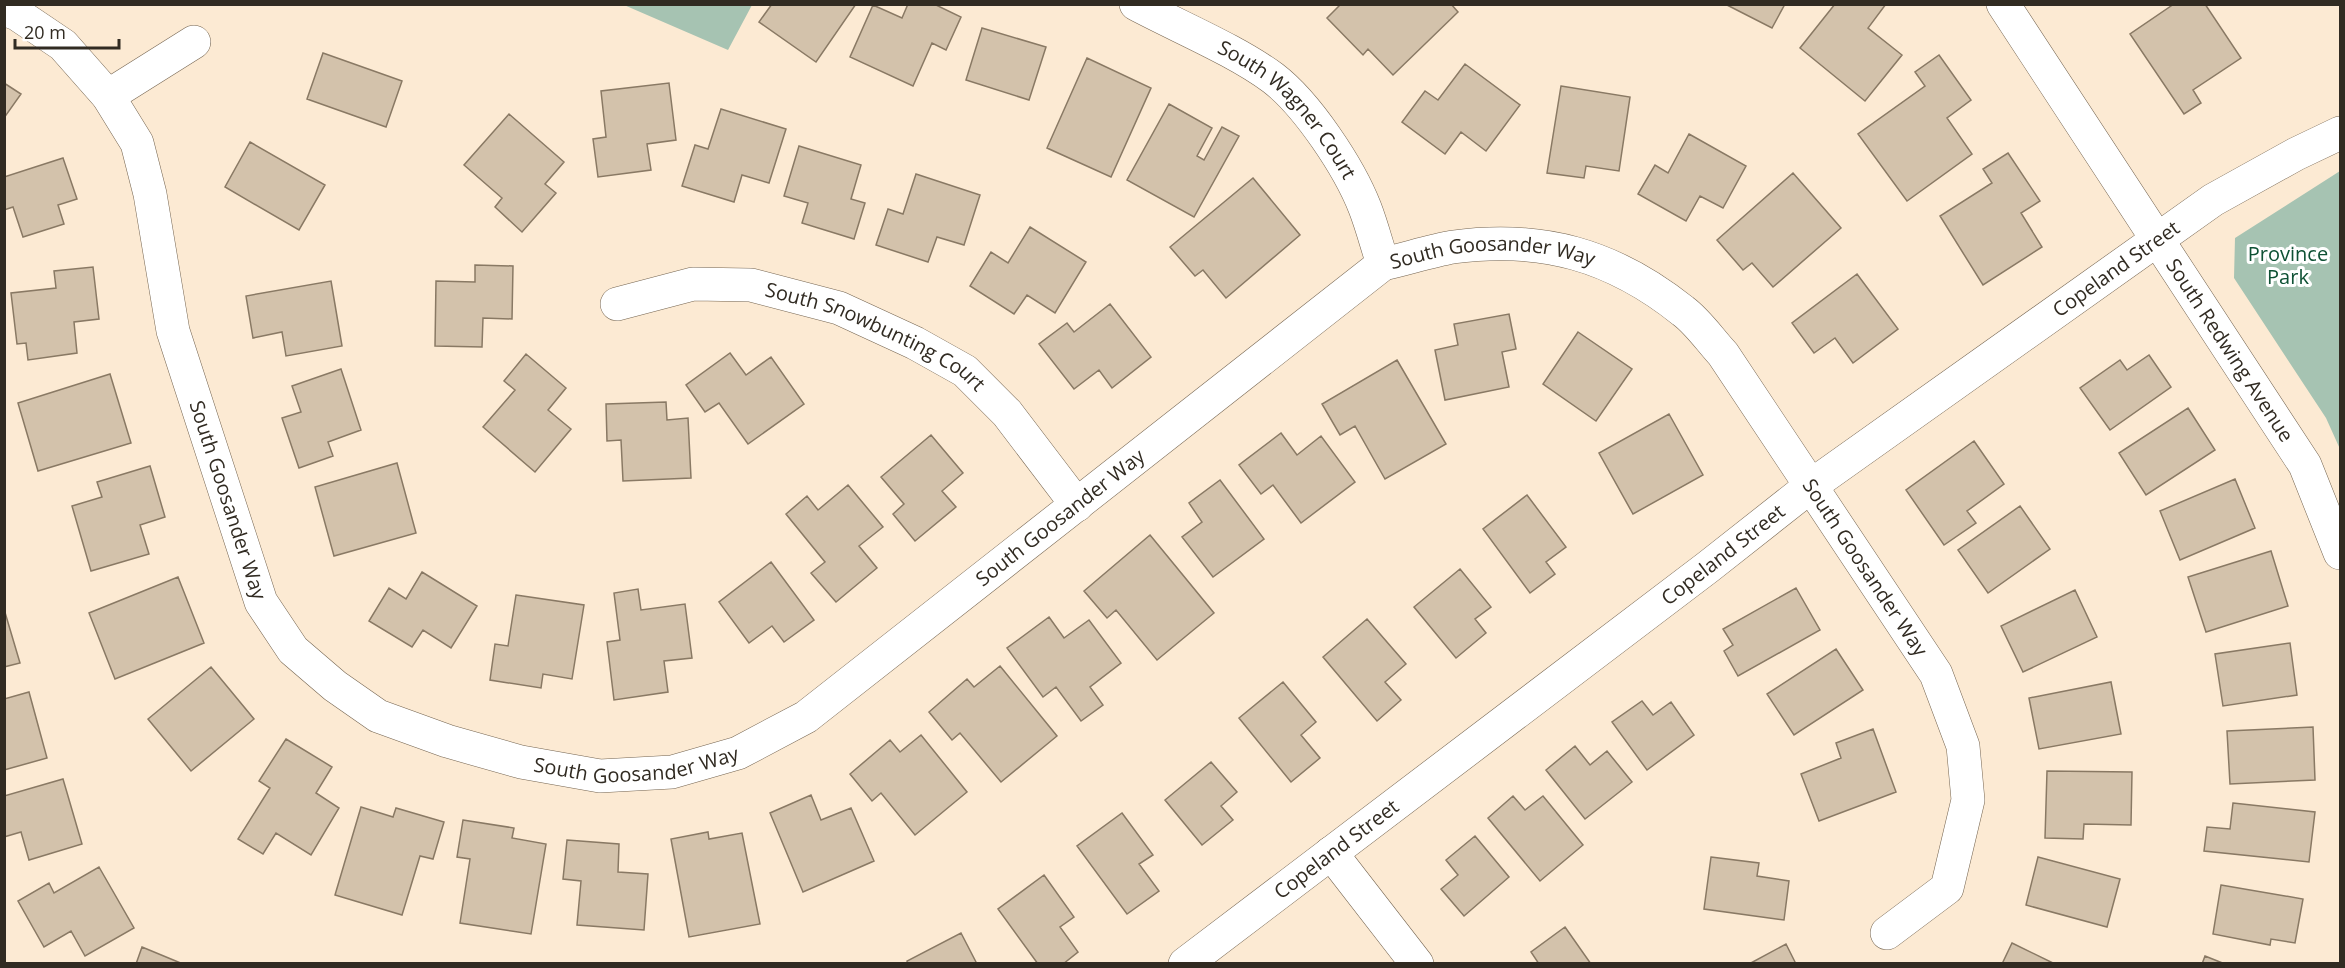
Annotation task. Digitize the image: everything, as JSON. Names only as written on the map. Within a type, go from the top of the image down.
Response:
[{"type":"street","name":"South Wagner Court","points":[[1136,4],[1244,60],[1273,79],[1302,106],[1349,177],[1364,207],[1383,264]]},
{"type":"street","name":"South Redwing Avenue","points":[[2003,4],[2305,465],[2340,554]]},
{"type":"street","name":"South Goosander Way","points":[[4,9],[17,14],[63,45],[108,96],[137,143],[150,194],[173,331],[261,602],[293,650],[335,686],[378,716],[447,741],[521,762],[600,776],[672,772],[738,753],[806,717],[1383,264],[1453,248],[1521,243],[1585,255],[1638,279],[1685,312],[1723,354],[1936,674],[1963,746],[1968,800],[1947,888],[1887,933]]},
{"type":"street","points":[[108,96],[194,42]]},
{"type":"street","name":"Copeland Street","points":[[1185,963],[1708,567],[1812,485],[2214,200],[2296,154],[2340,133]]},
{"type":"street","name":"South Snowbunting Court","points":[[617,304],[693,284],[751,285],[839,308],[915,343],[965,371],[1007,413],[1077,505]]},
{"type":"street","points":[[1331,853],[1417,963]]},
{"type":"green space","points":[[624,5],[752,5],[728,50]]},
{"type":"green space","name":"Province Park","points":[[2340,171],[2340,449],[2326,418],[2234,278],[2235,238]]},
{"type":"building","points":[[772,4],[856,4],[816,62],[759,22]]},
{"type":"building","points":[[908,4],[934,4],[961,17],[946,50],[932,43],[913,86],[850,57],[873,5],[902,18]]},
{"type":"building","points":[[1341,4],[1451,4],[1458,12],[1393,75],[1368,49],[1363,55],[1327,18]]},
{"type":"building","points":[[1725,4],[1785,4],[1772,28]]},
{"type":"building","points":[[1835,4],[1886,4],[1868,28],[1902,55],[1865,101],[1800,48]]},
{"type":"building","points":[[2174,4],[2205,4],[2241,58],[2193,90],[2201,103],[2184,114],[2130,34]]},
{"type":"building","points":[[982,28],[1046,47],[1029,100],[966,80]]},
{"type":"building","points":[[323,53],[402,81],[386,127],[307,99]]},
{"type":"building","points":[[1939,55],[1971,100],[1947,118],[1972,154],[1907,201],[1858,134],[1925,86],[1915,72]]},
{"type":"building","points":[[1087,58],[1151,88],[1111,177],[1047,148]]},
{"type":"building","points":[[1465,64],[1520,105],[1486,151],[1461,132],[1445,154],[1402,122],[1425,91],[1438,100]]},
{"type":"building","points":[[4,83],[21,94],[4,118]]},
{"type":"building","points":[[669,83],[676,140],[647,144],[651,170],[598,177],[593,139],[606,137],[601,91]]},
{"type":"building","points":[[1561,86],[1630,97],[1619,171],[1586,166],[1584,178],[1547,173]]},
{"type":"building","points":[[1169,104],[1212,128],[1197,156],[1204,160],[1222,127],[1239,136],[1194,217],[1127,180]]},
{"type":"building","points":[[721,109],[786,129],[769,183],[742,175],[734,202],[682,186],[695,145],[708,149]]},
{"type":"building","points":[[509,114],[564,162],[545,184],[556,193],[522,232],[495,207],[502,198],[464,165]]},
{"type":"building","points":[[1689,134],[1746,166],[1723,208],[1700,196],[1686,221],[1638,194],[1655,165],[1668,173]]},
{"type":"building","points":[[250,142],[325,185],[299,230],[225,187]]},
{"type":"building","points":[[799,146],[861,165],[851,199],[865,203],[854,239],[802,223],[808,203],[784,196]]},
{"type":"building","points":[[2008,153],[2040,201],[2021,213],[2042,247],[1983,285],[1940,216],[1992,183],[1983,169]]},
{"type":"building","points":[[63,158],[77,199],[58,205],[64,224],[23,237],[13,207],[4,210],[4,177]]},
{"type":"building","points":[[1793,173],[1841,228],[1773,287],[1752,263],[1743,270],[1717,240]]},
{"type":"building","points":[[916,174],[980,195],[964,245],[937,237],[928,262],[876,245],[888,209],[903,214]]},
{"type":"building","points":[[1253,178],[1300,235],[1226,298],[1203,270],[1195,276],[1170,247]]},
{"type":"building","points":[[1030,227],[1086,262],[1055,313],[1027,295],[1014,314],[970,286],[991,252],[1008,263]]},
{"type":"building","points":[[475,265],[513,266],[512,319],[483,318],[482,347],[435,346],[436,281],[475,282]]},
{"type":"building","points":[[93,267],[99,319],[74,322],[77,353],[28,360],[26,343],[17,344],[11,293],[56,288],[54,271]]},
{"type":"building","points":[[1857,274],[1898,329],[1853,363],[1835,338],[1814,353],[1792,323]]},
{"type":"building","points":[[331,281],[342,346],[286,356],[282,332],[253,338],[246,296]]},
{"type":"building","points":[[1110,304],[1151,357],[1112,388],[1099,370],[1074,389],[1039,344],[1067,323],[1074,332]]},
{"type":"building","points":[[1509,314],[1516,349],[1502,352],[1509,387],[1445,400],[1435,350],[1458,345],[1454,324]]},
{"type":"building","points":[[1578,332],[1632,369],[1596,421],[1543,384]]},
{"type":"building","points":[[730,353],[746,375],[771,357],[804,404],[748,444],[719,403],[705,412],[686,385]]},
{"type":"building","points":[[526,354],[566,388],[548,410],[571,429],[535,472],[483,427],[515,390],[504,381]]},
{"type":"building","points":[[2149,355],[2171,387],[2110,430],[2080,388],[2120,360],[2127,370]]},
{"type":"building","points":[[1397,360],[1446,444],[1385,479],[1355,426],[1340,435],[1322,404]]},
{"type":"building","points":[[341,369],[361,430],[328,442],[333,456],[299,468],[282,418],[301,412],[292,386]]},
{"type":"building","points":[[110,374],[131,443],[38,471],[18,403]]},
{"type":"building","points":[[666,402],[667,420],[688,418],[691,478],[623,481],[621,440],[607,441],[606,404]]},
{"type":"building","points":[[2188,408],[2215,450],[2146,495],[2119,453]]},
{"type":"building","points":[[1669,414],[1703,475],[1633,514],[1599,453]]},
{"type":"building","points":[[1281,433],[1297,455],[1321,436],[1355,482],[1301,523],[1273,485],[1261,494],[1239,465]]},
{"type":"building","points":[[931,435],[963,473],[942,491],[956,507],[915,541],[893,514],[904,504],[881,477]]},
{"type":"building","points":[[1974,441],[2004,484],[1967,511],[1976,523],[1944,545],[1906,490]]},
{"type":"building","points":[[397,463],[416,533],[334,556],[315,487]]},
{"type":"building","points":[[150,466],[165,517],[140,525],[149,554],[91,571],[72,506],[102,497],[97,482]]},
{"type":"building","points":[[2235,479],[2255,528],[2180,560],[2160,511]]},
{"type":"building","points":[[1220,480],[1264,539],[1213,577],[1182,537],[1202,522],[1189,503]]},
{"type":"building","points":[[848,485],[883,527],[859,546],[877,568],[836,602],[811,573],[825,562],[786,514],[807,496],[818,510]]},
{"type":"building","points":[[1527,495],[1566,547],[1546,562],[1555,574],[1530,593],[1483,529]]},
{"type":"building","points":[[2020,506],[2050,549],[1988,593],[1958,550]]},
{"type":"building","points":[[1150,535],[1214,613],[1157,660],[1116,610],[1107,618],[1084,591]]},
{"type":"building","points":[[2271,551],[2288,606],[2206,632],[2188,577]]},
{"type":"building","points":[[771,562],[814,620],[784,642],[772,626],[749,643],[719,602]]},
{"type":"building","points":[[1460,569],[1491,607],[1475,619],[1486,633],[1456,658],[1414,607]]},
{"type":"building","points":[[422,572],[477,606],[451,648],[423,630],[412,647],[369,621],[389,588],[406,599]]},
{"type":"building","points":[[178,577],[204,643],[115,679],[89,613]]},
{"type":"building","points":[[1796,588],[1820,630],[1738,676],[1724,651],[1733,645],[1723,629]]},
{"type":"building","points":[[638,589],[641,610],[685,604],[692,658],[664,661],[668,692],[614,700],[607,642],[620,640],[614,593]]},
{"type":"building","points":[[2075,590],[2097,637],[2023,672],[2001,626]]},
{"type":"building","points":[[516,595],[584,605],[572,679],[543,674],[541,688],[490,680],[495,644],[508,646]]},
{"type":"building","points":[[4,609],[20,663],[4,667]]},
{"type":"building","points":[[1049,617],[1064,638],[1089,620],[1121,663],[1090,687],[1103,705],[1081,721],[1056,687],[1043,697],[1007,648]]},
{"type":"building","points":[[1367,619],[1406,664],[1385,682],[1401,700],[1377,721],[1323,657]]},
{"type":"building","points":[[2290,643],[2297,695],[2223,706],[2215,654]]},
{"type":"building","points":[[1836,649],[1863,690],[1794,735],[1767,694]]},
{"type":"building","points":[[1000,666],[1057,736],[1001,782],[960,733],[952,740],[929,712],[967,679],[974,687]]},
{"type":"building","points":[[211,667],[254,719],[191,771],[148,719]]},
{"type":"building","points":[[1283,682],[1316,722],[1301,735],[1320,758],[1291,782],[1239,718]]},
{"type":"building","points":[[2111,682],[2121,734],[2039,749],[2029,698]]},
{"type":"building","points":[[29,692],[47,758],[4,770],[4,699]]},
{"type":"building","points":[[1642,701],[1653,715],[1671,702],[1694,735],[1647,770],[1612,722]]},
{"type":"building","points":[[2313,727],[2315,780],[2230,784],[2227,731]]},
{"type":"building","points":[[1873,729],[1896,792],[1819,821],[1801,774],[1841,758],[1836,743]]},
{"type":"building","points":[[921,735],[967,792],[915,835],[881,793],[872,801],[850,774],[890,740],[900,752]]},
{"type":"building","points":[[286,739],[332,767],[316,793],[339,808],[311,855],[276,833],[263,854],[238,839],[270,788],[259,781]]},
{"type":"building","points":[[1575,746],[1590,765],[1607,751],[1632,782],[1585,819],[1546,770]]},
{"type":"building","points":[[1211,762],[1237,792],[1221,806],[1233,820],[1202,845],[1165,800]]},
{"type":"building","points":[[2047,771],[2132,772],[2131,825],[2084,824],[2083,839],[2045,838]]},
{"type":"building","points":[[63,779],[82,844],[29,860],[21,832],[4,837],[4,796]]},
{"type":"building","points":[[811,795],[821,820],[851,808],[874,861],[803,892],[770,813]]},
{"type":"building","points":[[1513,796],[1525,810],[1543,796],[1583,845],[1540,881],[1488,818]]},
{"type":"building","points":[[2233,803],[2315,812],[2309,862],[2204,851],[2207,827],[2230,829]]},
{"type":"building","points":[[361,807],[393,817],[396,808],[444,822],[433,859],[420,856],[402,915],[335,895]]},
{"type":"building","points":[[1122,813],[1153,855],[1139,864],[1159,891],[1127,914],[1077,846]]},
{"type":"building","points":[[463,820],[514,828],[512,838],[546,844],[531,934],[460,923],[470,859],[457,857]]},
{"type":"building","points":[[708,832],[709,839],[742,833],[760,924],[689,937],[671,839]]},
{"type":"building","points":[[1475,836],[1509,877],[1464,916],[1441,889],[1458,875],[1446,860]]},
{"type":"building","points":[[567,840],[619,844],[618,872],[648,874],[644,930],[577,925],[581,881],[563,879]]},
{"type":"building","points":[[1711,857],[1759,863],[1757,876],[1789,881],[1784,920],[1704,909]]},
{"type":"building","points":[[2038,857],[2120,879],[2107,927],[2026,905]]},
{"type":"building","points":[[99,867],[134,928],[85,956],[71,931],[44,947],[18,901],[49,883],[54,893]]},
{"type":"building","points":[[1044,875],[1074,917],[1060,927],[1078,952],[1063,964],[1038,964],[998,909]]},
{"type":"building","points":[[2221,885],[2303,899],[2295,943],[2271,939],[2270,945],[2213,934]]},
{"type":"building","points":[[1565,927],[1591,964],[1539,964],[1531,952]]},
{"type":"building","points":[[961,933],[977,964],[908,964],[907,961]]},
{"type":"building","points":[[2012,943],[2055,964],[2002,964]]},
{"type":"building","points":[[1786,944],[1796,964],[1749,964]]},
{"type":"building","points":[[142,947],[183,964],[136,964]]},
{"type":"building","points":[[2205,956],[2225,964],[2202,964]]}]
